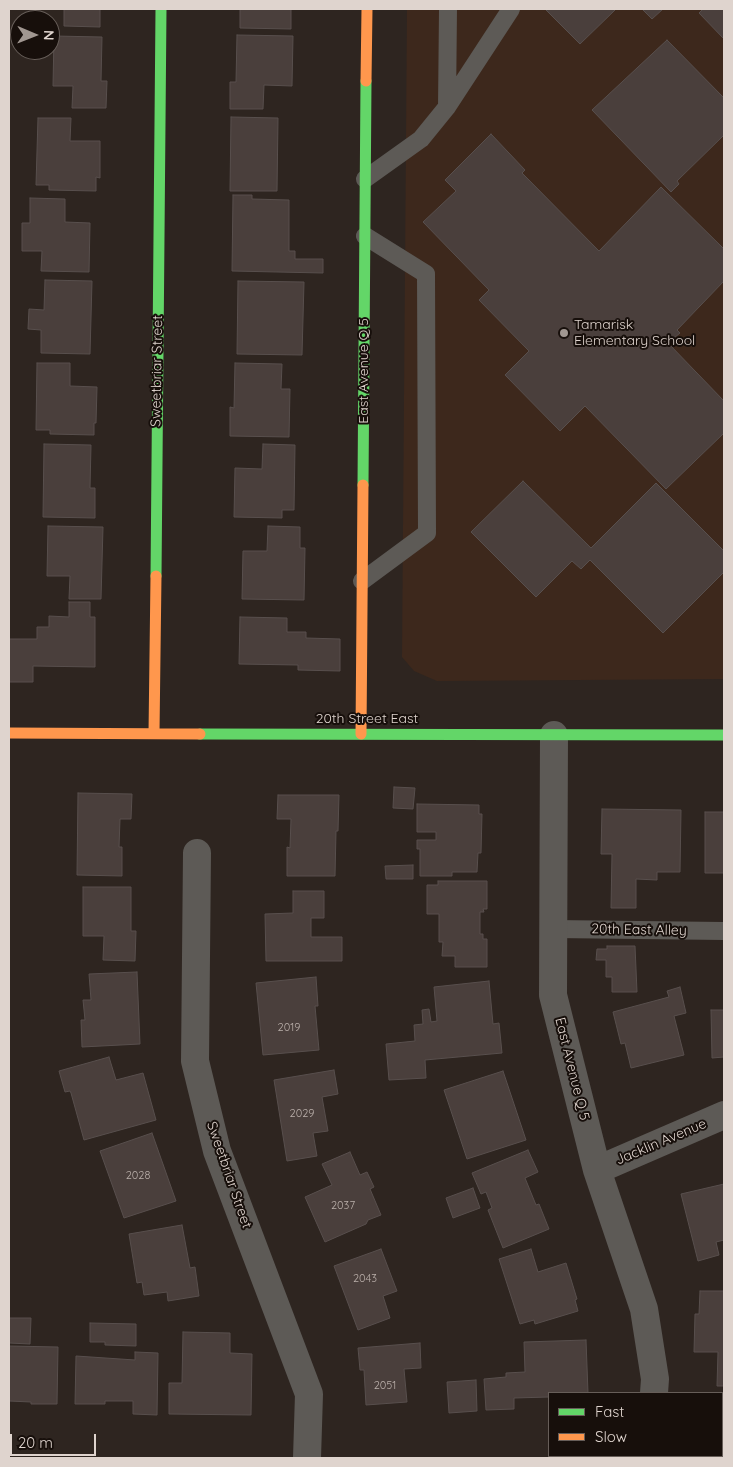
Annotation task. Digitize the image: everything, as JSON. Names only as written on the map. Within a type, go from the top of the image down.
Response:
[{"type":"street","name":"Sweetbriar Street","points":[[154,733],[161,9]]},
{"type":"street","name":"East Avenue Q 5","points":[[361,734],[366,9]]},
{"type":"street","name":"20th Street East","points":[[9,734],[724,735]]},
{"type":"street","name":"East Avenue Q 5","points":[[554,735],[553,995],[598,1170],[644,1309],[655,1379],[654,1392]]},
{"type":"street","name":"Sweetbriar Street","points":[[197,853],[195,1061],[217,1151],[309,1394],[307,1458]]},
{"type":"street","name":"Jacklin Avenue","points":[[598,1170],[724,1115]]},
{"type":"street","points":[[595,1458],[618,1457]]},
{"type":"lane","points":[[447,107],[448,9]]},
{"type":"lane","points":[[365,179],[421,139],[447,107],[511,9]]},
{"type":"lane","points":[[362,581],[427,533],[426,274],[365,236]]},
{"type":"lane","name":"20th East Alley","points":[[553,929],[724,931]]},
{"type":"shaded area","name":"Tamarisk Elementary School","points":[[407,9],[724,9],[724,679],[437,681],[414,671],[402,657]]},
{"type":"building","points":[[64,9],[100,9],[100,27],[64,26]]},
{"type":"building","points":[[240,9],[291,9],[291,29],[240,28]]},
{"type":"building","points":[[545,9],[614,9],[615,10],[580,44]]},
{"type":"building","points":[[642,9],[663,9],[652,19]]},
{"type":"building","points":[[703,9],[724,9],[724,39],[699,13]]},
{"type":"building","points":[[237,35],[293,36],[292,86],[264,85],[263,109],[230,109],[230,82],[236,82]]},
{"type":"building","points":[[60,36],[102,37],[101,81],[107,81],[106,108],[72,108],[73,86],[53,86],[54,60],[60,60]]},
{"type":"building","points":[[667,40],[724,98],[724,135],[677,181],[679,184],[671,192],[592,110]]},
{"type":"building","points":[[231,117],[278,118],[277,191],[230,191]]},
{"type":"building","points":[[38,118],[71,118],[70,141],[100,141],[100,178],[96,177],[96,191],[49,190],[49,185],[36,185]]},
{"type":"building","points":[[491,134],[525,170],[522,173],[599,251],[661,187],[724,249],[724,281],[677,330],[680,333],[668,343],[724,401],[724,433],[666,489],[585,406],[560,431],[505,375],[529,351],[479,300],[489,290],[423,222],[456,191],[445,180]]},
{"type":"building","points":[[233,195],[252,195],[252,199],[289,200],[289,251],[295,251],[295,259],[323,259],[323,273],[232,271]]},
{"type":"building","points":[[30,198],[65,199],[65,222],[90,223],[89,272],[41,271],[42,251],[22,251],[22,223],[30,223]]},
{"type":"building","points":[[45,280],[92,281],[90,354],[41,353],[41,330],[28,329],[29,309],[44,310]]},
{"type":"building","points":[[238,281],[304,282],[302,355],[237,354]]},
{"type":"building","points":[[37,363],[70,363],[70,386],[97,387],[94,435],[50,434],[50,430],[36,430]]},
{"type":"building","points":[[235,363],[282,364],[281,389],[290,389],[289,437],[230,436],[230,407],[234,408]]},
{"type":"building","points":[[44,444],[91,445],[90,488],[95,488],[95,518],[43,517]]},
{"type":"building","points":[[263,444],[295,445],[294,510],[282,510],[282,518],[234,517],[235,468],[262,469]]},
{"type":"building","points":[[523,481],[591,548],[656,483],[724,551],[724,572],[663,633],[590,560],[581,569],[572,561],[536,597],[471,532]]},
{"type":"building","points":[[48,526],[103,527],[101,599],[69,599],[70,576],[47,576]]},
{"type":"building","points":[[268,526],[300,527],[300,548],[305,548],[304,600],[242,599],[243,551],[267,551]]},
{"type":"building","points":[[69,602],[90,602],[90,617],[95,617],[95,667],[33,666],[33,682],[9,682],[9,639],[37,639],[37,627],[49,627],[49,616],[69,617]]},
{"type":"building","points":[[240,617],[287,618],[287,632],[306,632],[306,638],[340,639],[340,671],[298,670],[298,665],[239,664]]},
{"type":"building","points":[[394,787],[415,788],[413,809],[393,808]]},
{"type":"building","points":[[78,793],[132,794],[131,819],[120,819],[119,847],[122,847],[122,876],[77,875]]},
{"type":"building","points":[[278,795],[339,795],[335,876],[287,876],[287,847],[290,848],[291,819],[277,819]]},
{"type":"building","points":[[417,804],[479,805],[479,814],[482,814],[481,853],[478,853],[477,872],[452,872],[452,876],[420,876],[420,849],[417,849],[417,840],[436,840],[436,832],[417,832]]},
{"type":"building","points":[[602,809],[681,810],[680,872],[657,872],[657,880],[636,879],[636,908],[611,908],[612,854],[601,854]]},
{"type":"building","points":[[705,812],[724,812],[724,873],[705,873]]},
{"type":"building","points":[[413,865],[413,879],[386,879],[385,866]]},
{"type":"building","points":[[438,881],[487,881],[487,909],[483,909],[484,912],[480,912],[480,934],[483,934],[483,939],[487,939],[487,967],[455,967],[455,956],[442,956],[443,942],[439,942],[439,914],[427,914],[427,885],[438,885]]},
{"type":"building","points":[[83,887],[131,887],[131,931],[136,931],[135,961],[103,960],[104,936],[83,936]]},
{"type":"building","points":[[293,891],[324,891],[324,918],[311,918],[311,937],[342,937],[342,961],[266,961],[265,914],[293,913]]},
{"type":"building","points":[[607,946],[635,946],[637,992],[612,992],[612,977],[606,977],[606,960],[596,960],[597,949],[607,949]]},
{"type":"building","points":[[137,972],[140,1044],[82,1047],[81,1020],[85,1020],[83,1000],[91,1000],[89,974]]},
{"type":"building","points":[[316,977],[318,1006],[315,1006],[319,1050],[263,1055],[256,983]]},
{"type":"building","points":[[489,981],[493,1024],[499,1023],[502,1053],[425,1060],[426,1078],[389,1080],[386,1044],[415,1041],[414,1025],[423,1024],[422,1010],[429,1009],[431,1022],[437,1021],[434,987]]},
{"type":"building","points":[[680,987],[686,1013],[674,1016],[684,1055],[631,1068],[625,1043],[621,1044],[613,1012],[669,997],[667,991]]},
{"type":"building","points":[[711,1010],[724,1010],[724,1057],[712,1058]]},
{"type":"building","points":[[109,1057],[116,1080],[143,1073],[156,1120],[84,1140],[71,1093],[70,1091],[65,1092],[59,1071]]},
{"type":"building","points":[[334,1070],[338,1094],[322,1097],[328,1131],[313,1133],[317,1156],[287,1161],[274,1080]]},
{"type":"building","points":[[503,1071],[526,1140],[467,1159],[444,1090]]},
{"type":"building","points":[[152,1133],[176,1201],[124,1218],[100,1151]]},
{"type":"building","points":[[528,1150],[538,1172],[525,1178],[536,1205],[539,1204],[549,1229],[503,1248],[488,1210],[492,1208],[486,1192],[481,1194],[472,1173]]},
{"type":"building","points":[[350,1152],[360,1175],[367,1172],[374,1187],[370,1189],[381,1215],[368,1220],[366,1224],[325,1242],[305,1197],[332,1185],[322,1164]]},
{"type":"building","points":[[724,1184],[724,1240],[716,1242],[719,1255],[698,1261],[681,1194]]},
{"type":"building","points":[[473,1188],[480,1208],[453,1218],[446,1198]]},
{"type":"building","points":[[182,1225],[190,1268],[195,1267],[199,1296],[168,1301],[167,1292],[144,1295],[142,1282],[137,1283],[129,1234]]},
{"type":"building","points":[[381,1249],[397,1291],[383,1296],[390,1318],[358,1330],[334,1266]]},
{"type":"building","points":[[531,1249],[538,1272],[566,1263],[577,1299],[575,1300],[578,1311],[535,1324],[534,1320],[520,1324],[499,1259]]},
{"type":"building","points":[[700,1291],[724,1291],[724,1386],[717,1386],[718,1352],[694,1352],[695,1314],[699,1314]]},
{"type":"building","points":[[9,1318],[31,1318],[30,1344],[9,1343]]},
{"type":"building","points":[[90,1323],[136,1324],[136,1346],[105,1345],[105,1342],[90,1342]]},
{"type":"building","points":[[183,1332],[230,1333],[230,1353],[252,1354],[251,1415],[169,1414],[169,1383],[182,1383]]},
{"type":"building","points":[[586,1340],[588,1392],[548,1392],[548,1397],[514,1398],[514,1409],[486,1410],[484,1379],[506,1377],[506,1373],[525,1372],[524,1342]]},
{"type":"building","points":[[420,1343],[421,1368],[404,1369],[407,1402],[366,1405],[364,1370],[360,1370],[358,1348]]},
{"type":"building","points":[[9,1346],[58,1347],[57,1404],[31,1404],[31,1402],[9,1401]]},
{"type":"building","points":[[135,1352],[158,1353],[157,1415],[133,1414],[133,1401],[105,1401],[105,1404],[75,1404],[76,1356],[135,1360]]},
{"type":"building","points":[[476,1380],[477,1411],[449,1413],[447,1382]]},
{"type":"traffic: fast","points":[[156,576],[161,9]]},
{"type":"traffic: fast","points":[[363,485],[366,81]]},
{"type":"traffic: fast","points":[[200,734],[724,735]]},
{"type":"traffic: slow","points":[[366,81],[367,9]]},
{"type":"traffic: slow","points":[[361,734],[363,485]]},
{"type":"traffic: slow","points":[[154,733],[156,576]]},
{"type":"traffic: slow","points":[[9,733],[200,734]]},
{"type":"place","name":"Tamarisk Elementary School","points":[[564,333]]}]
